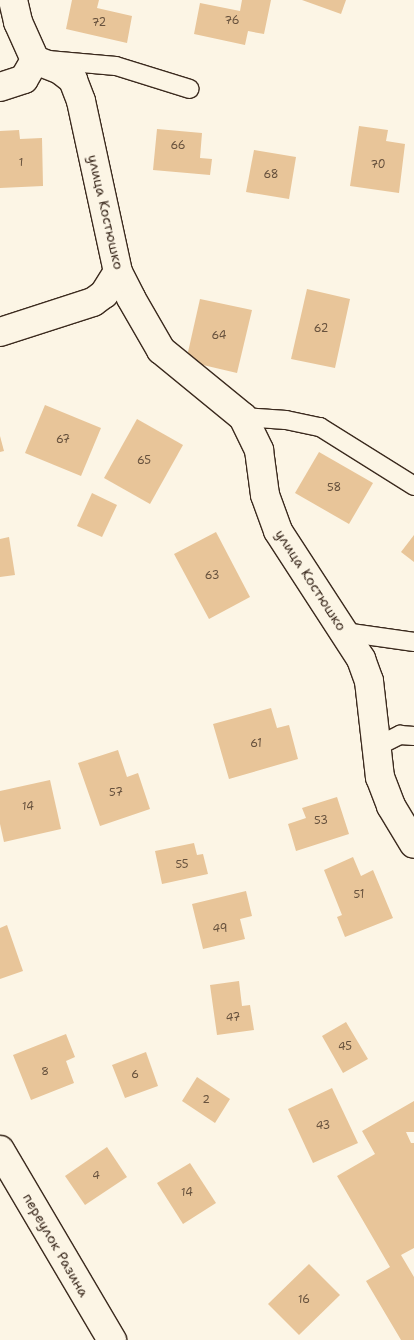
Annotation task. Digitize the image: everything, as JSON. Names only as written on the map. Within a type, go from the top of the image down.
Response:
[{"type":"street","points":[[0,87],[24,79],[35,60],[18,22],[13,0]]},
{"type":"street","name":"улица Костюшко","points":[[35,60],[67,74],[76,87],[118,272],[161,350],[243,417],[259,450],[265,496],[278,531],[362,659],[370,681],[380,777],[391,806],[414,844]]},
{"type":"street","points":[[0,332],[93,302],[104,294],[118,272]]},
{"type":"street","name":"переулок Разина","points":[[0,1150],[10,1186],[112,1340]]},
{"type":"lane","points":[[35,60],[116,66],[190,89]]},
{"type":"lane","points":[[243,417],[286,420],[320,428],[414,486]]},
{"type":"lane","points":[[344,632],[414,642]]},
{"type":"lane","points":[[378,746],[400,735],[414,736]]},
{"type":"building","points":[[72,0],[99,0],[97,8],[132,16],[127,43],[66,29]]},
{"type":"building","points":[[242,0],[271,0],[264,34],[248,31],[245,45],[194,34],[200,3],[240,11]]},
{"type":"building","points":[[302,0],[346,0],[341,14]]},
{"type":"building","points":[[359,126],[388,130],[386,141],[405,144],[399,193],[350,186]]},
{"type":"building","points":[[157,129],[202,133],[200,158],[212,159],[210,175],[153,170]]},
{"type":"building","points":[[19,130],[20,139],[42,138],[43,186],[0,188],[0,131]]},
{"type":"building","points":[[254,150],[296,157],[289,199],[246,192]]},
{"type":"building","points":[[307,289],[350,299],[335,368],[291,359]]},
{"type":"building","points":[[200,299],[252,310],[237,373],[186,361]]},
{"type":"building","points":[[45,405],[101,428],[81,476],[25,453]]},
{"type":"building","points":[[137,419],[183,445],[150,504],[104,478]]},
{"type":"building","points":[[0,436],[4,451],[0,452]]},
{"type":"building","points":[[319,452],[373,483],[349,524],[295,493]]},
{"type":"building","points":[[92,493],[117,505],[102,537],[77,526]]},
{"type":"building","points":[[216,532],[250,597],[209,619],[174,554]]},
{"type":"building","points":[[414,535],[414,562],[401,552]]},
{"type":"building","points":[[9,537],[15,575],[0,577],[0,539]]},
{"type":"building","points":[[271,708],[277,728],[289,725],[298,759],[229,779],[213,724]]},
{"type":"building","points":[[118,750],[127,777],[138,773],[150,809],[100,826],[78,763]]},
{"type":"building","points":[[50,780],[61,829],[4,842],[0,824],[0,791]]},
{"type":"building","points":[[337,797],[349,834],[296,851],[288,824],[306,818],[302,808]]},
{"type":"building","points":[[194,843],[197,855],[203,854],[208,874],[162,884],[155,851]]},
{"type":"building","points":[[353,857],[361,876],[373,870],[393,918],[345,937],[337,917],[342,915],[324,870]]},
{"type":"building","points":[[246,891],[252,916],[240,919],[245,939],[203,949],[192,904]]},
{"type":"building","points":[[7,925],[23,971],[0,979],[0,928]]},
{"type":"building","points":[[239,981],[242,1006],[250,1005],[254,1030],[217,1035],[210,985]]},
{"type":"building","points":[[346,1022],[368,1059],[343,1073],[322,1036]]},
{"type":"building","points":[[66,1034],[75,1057],[66,1061],[74,1083],[31,1100],[13,1055]]},
{"type":"building","points":[[146,1052],[158,1086],[125,1098],[112,1065]]},
{"type":"building","points":[[197,1077],[230,1099],[215,1123],[182,1101]]},
{"type":"building","points":[[332,1088],[358,1143],[313,1163],[288,1109]]},
{"type":"building","points":[[414,1101],[414,1132],[406,1132],[411,1143],[414,1143],[414,1248],[401,1255],[414,1277],[414,1340],[401,1340],[366,1281],[390,1267],[337,1176],[375,1154],[362,1131]]},
{"type":"building","points":[[107,1147],[127,1177],[85,1205],[65,1176]]},
{"type":"building","points":[[190,1163],[216,1203],[183,1224],[157,1183]]},
{"type":"building","points":[[309,1264],[340,1295],[299,1335],[268,1304]]}]
